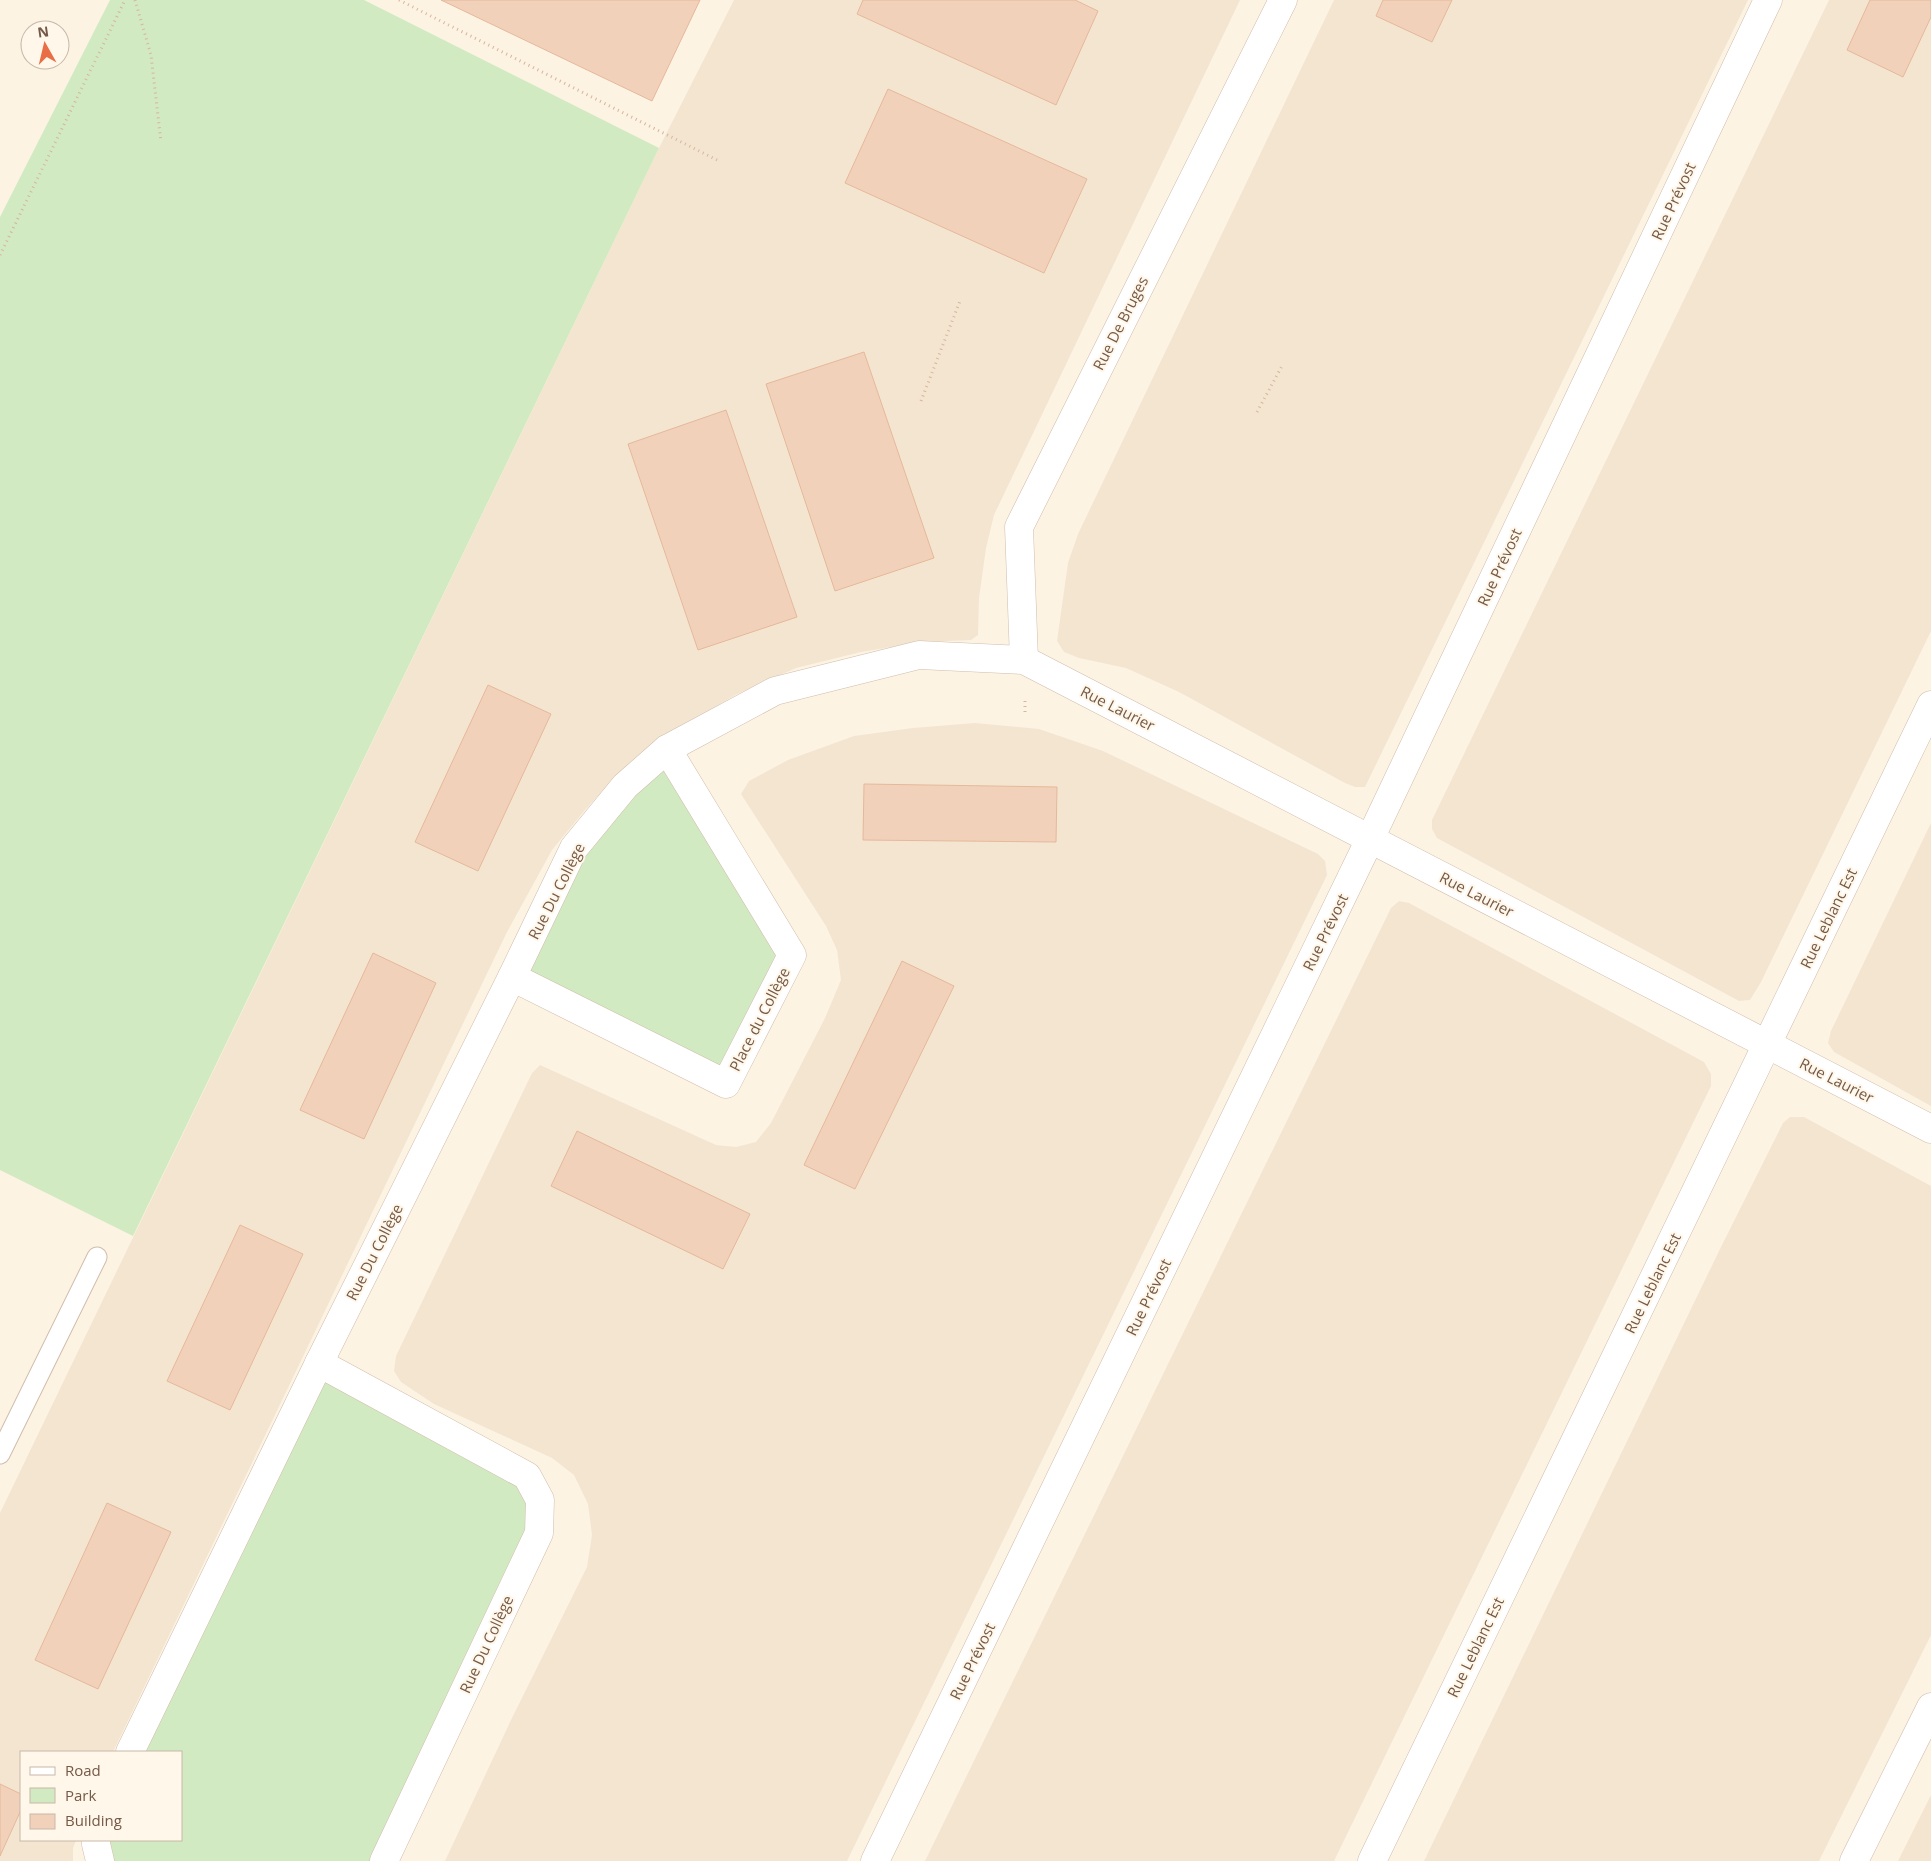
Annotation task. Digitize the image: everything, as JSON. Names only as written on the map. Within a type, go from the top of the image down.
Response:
[{"type":"street","name":"Rue De Bruges","points":[[1024,660],[1019,527],[1283,0]]},
{"type":"street","name":"Rue Prévost","points":[[875,1861],[1370,839],[1768,0]]},
{"type":"street","name":"Rue Du Collège","points":[[130,1751],[319,1362],[512,978],[574,848],[625,786],[667,749],[775,691],[919,655],[1024,660]]},
{"type":"street","name":"Rue Laurier","points":[[1024,660],[1931,1129]]},
{"type":"street","name":"Rue Leblanc Est","points":[[1372,1861],[1931,705]]},
{"type":"street","name":"Place du Collège","points":[[512,978],[726,1084],[792,955],[667,749]]},
{"type":"street","name":"Rue Du Collège","points":[[319,1362],[527,1476],[540,1500],[539,1532],[384,1861]]},
{"type":"street","points":[[1854,1861],[1931,1707]]},
{"type":"street","points":[[96,1841],[100,1861]]},
{"type":"lane","points":[[0,1454],[97,1257]]},
{"type":"path","points":[[0,255],[125,0]]},
{"type":"path","points":[[135,0],[151,55],[161,142]]},
{"type":"path","points":[[399,0],[717,160]]},
{"type":"path","points":[[921,401],[960,301]]},
{"type":"path","points":[[1257,412],[1282,366]]},
{"type":"shaded area","points":[[734,0],[1240,0],[994,515],[986,548],[979,598],[978,635],[971,640],[921,642],[861,652],[796,668],[735,695],[700,716],[616,776],[552,850],[507,932],[113,1751],[20,1751],[20,1841],[76,1841],[73,1848],[73,1861],[0,1861],[0,1513],[659,148]]},
{"type":"shaded area","points":[[1334,0],[1748,0],[1365,787],[1355,787],[1345,783],[1179,692],[1126,668],[1079,658],[1064,652],[1057,641],[1068,563],[1078,534]]},
{"type":"shaded area","points":[[1829,0],[1931,0],[1931,631],[1761,982],[1750,1000],[1739,1001],[1437,838],[1432,829],[1432,820]]},
{"type":"shaded area","points":[[975,723],[1039,729],[1103,751],[1318,854],[1325,861],[1327,875],[847,1861],[445,1861],[511,1720],[587,1567],[592,1535],[588,1504],[574,1475],[552,1458],[434,1404],[401,1382],[394,1371],[396,1356],[532,1073],[540,1065],[716,1145],[736,1147],[756,1142],[771,1123],[825,1018],[841,980],[837,950],[826,926],[741,794],[749,781],[788,760],[854,736],[913,728]]},
{"type":"shaded area","points":[[1931,823],[1931,1106],[1834,1052],[1828,1043],[1831,1031]]},
{"type":"shaded area","points":[[1399,901],[1409,903],[1704,1062],[1711,1074],[1711,1086],[1334,1861],[925,1861],[1391,908]]},
{"type":"shaded area","points":[[1790,1117],[1804,1117],[1931,1186],[1931,1635],[1819,1861],[1424,1861],[1719,1251],[1783,1123]]},
{"type":"shaded area","points":[[1931,1795],[1931,1861],[1898,1861]]},
{"type":"green space","points":[[110,0],[364,0],[659,148],[133,1236],[0,1170],[0,217]]},
{"type":"green space","points":[[667,749],[792,955],[726,1084],[512,977],[574,848]]},
{"type":"green space","points":[[319,1363],[540,1500],[384,1861],[100,1861],[96,1841],[182,1841],[182,1751],[130,1751]]},
{"type":"building","points":[[441,0],[700,0],[652,101]]},
{"type":"building","points":[[863,0],[1075,0],[1098,11],[1056,105],[857,14]]},
{"type":"building","points":[[1383,0],[1452,0],[1432,42],[1376,16]]},
{"type":"building","points":[[1870,0],[1931,0],[1931,17],[1903,77],[1847,50]]},
{"type":"building","points":[[888,89],[1087,179],[1044,273],[845,183]]},
{"type":"building","points":[[864,352],[934,558],[835,591],[766,384]]},
{"type":"building","points":[[726,410],[797,617],[698,650],[628,444]]},
{"type":"building","points":[[488,685],[551,714],[478,871],[415,842]]},
{"type":"building","points":[[864,784],[1057,787],[1056,842],[863,840]]},
{"type":"building","points":[[373,953],[436,983],[364,1139],[300,1110]]},
{"type":"building","points":[[902,961],[954,986],[855,1189],[804,1165]]},
{"type":"building","points":[[577,1131],[750,1214],[723,1269],[551,1186]]},
{"type":"building","points":[[240,1225],[303,1254],[230,1410],[167,1381]]},
{"type":"building","points":[[107,1503],[171,1532],[98,1689],[35,1660]]},
{"type":"building","points":[[0,1784],[20,1794],[20,1812],[0,1856]]}]
